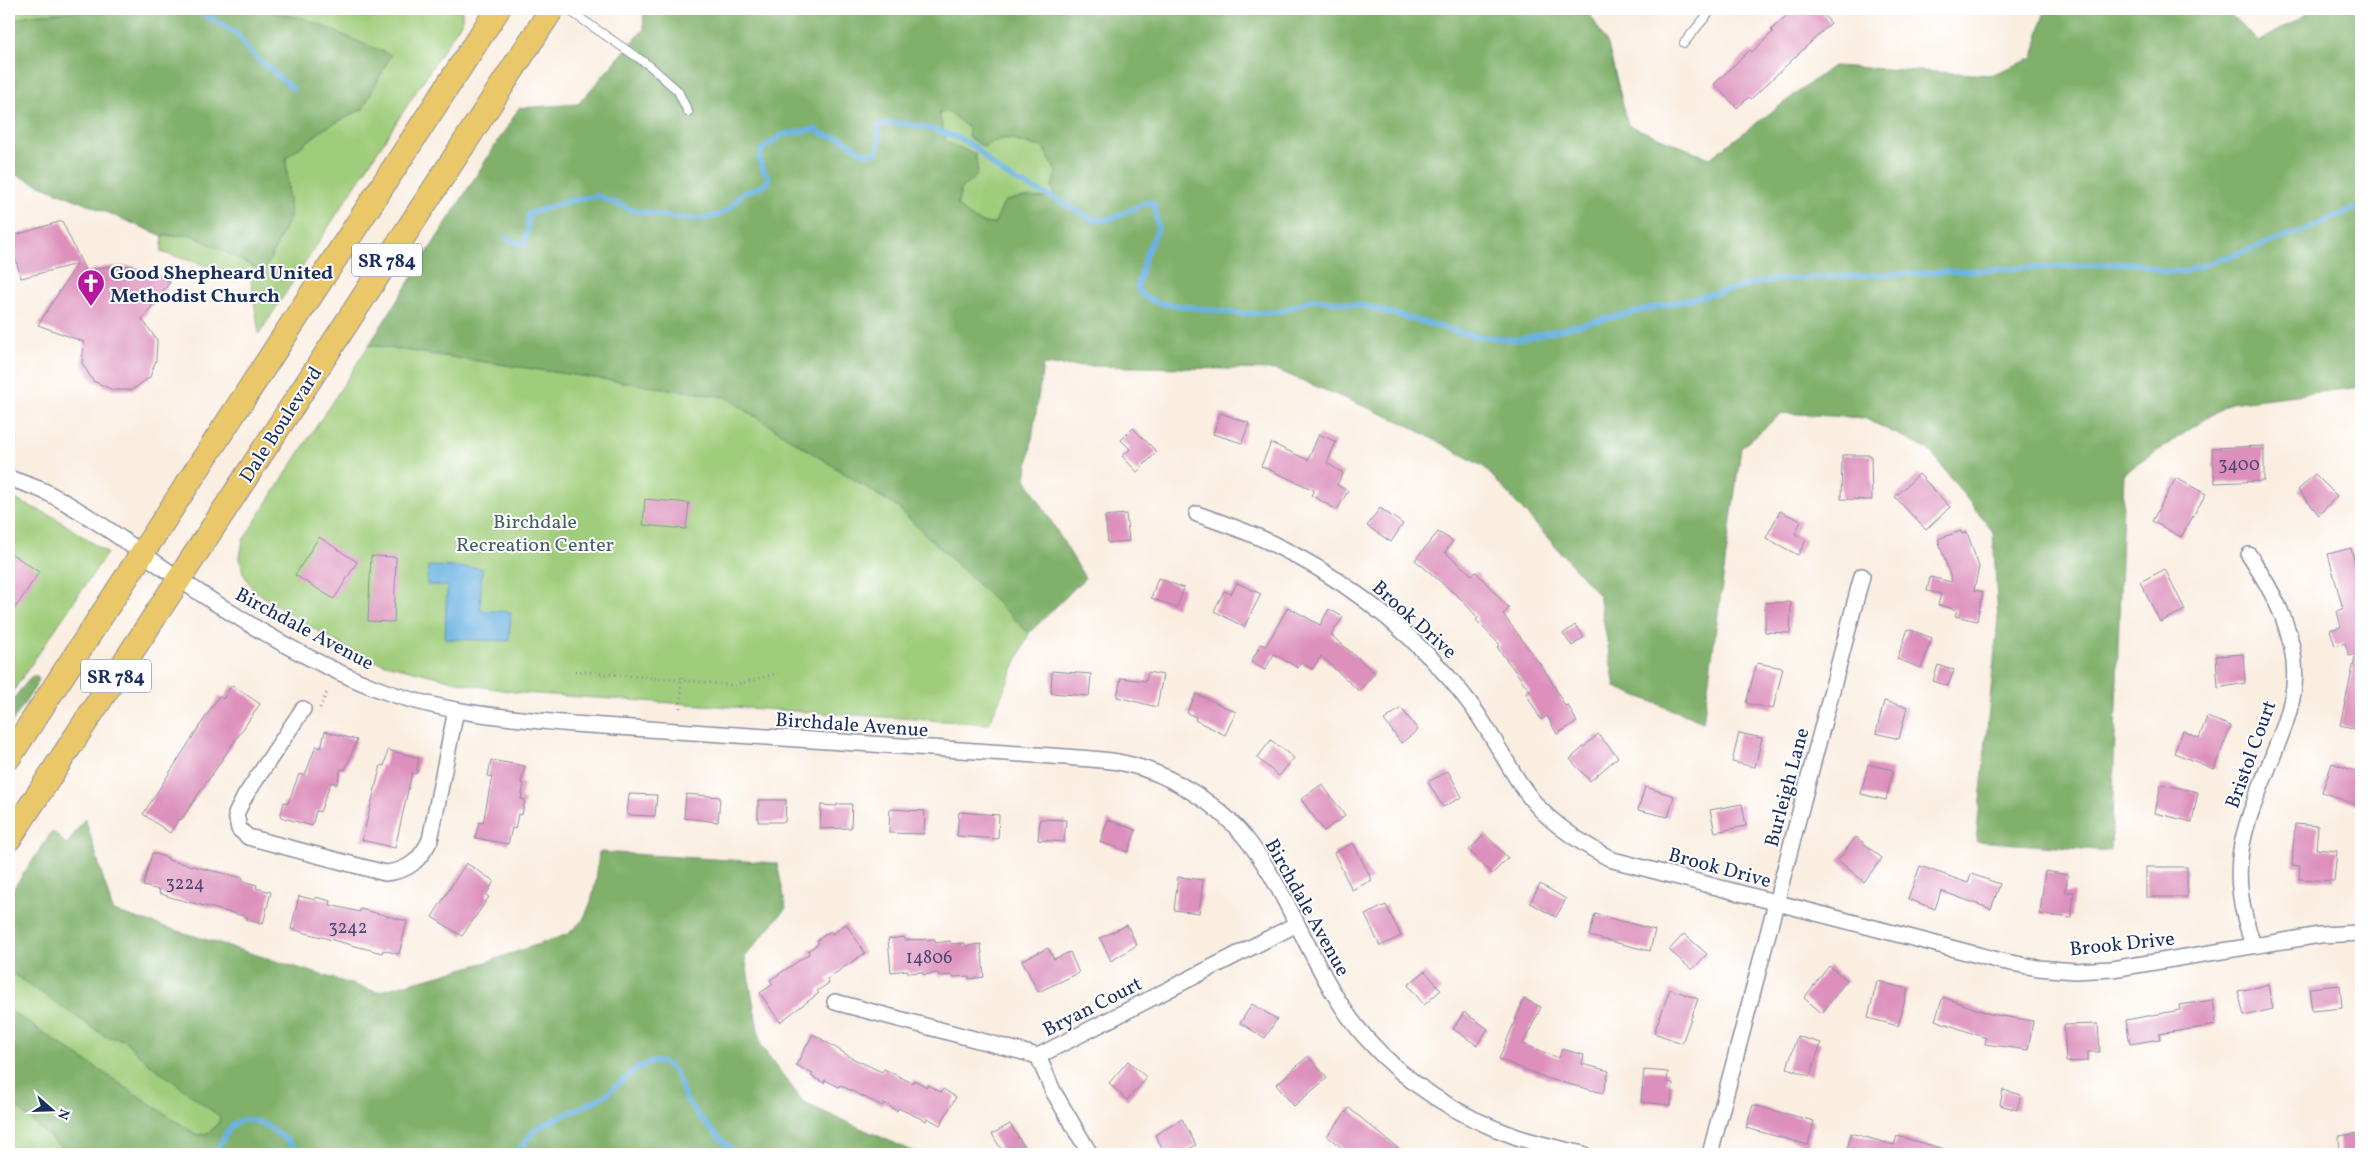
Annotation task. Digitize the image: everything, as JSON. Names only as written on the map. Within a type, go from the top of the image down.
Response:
[{"type":"main road","name":"SR 784","points":[[9,757],[498,9]]},
{"type":"main road","name":"Dale Boulevard","points":[[9,839],[552,9]]},
{"type":"street","name":"Birchdale Avenue","points":[[9,478],[47,492],[142,553],[222,608],[328,667],[374,687],[414,700],[456,710],[510,718],[573,724],[1066,757],[1122,763],[1164,777],[1198,796],[1228,820],[1250,843],[1268,869],[1338,1000],[1365,1037],[1413,1081],[1446,1104],[1481,1122],[1518,1137],[1583,1154]]},
{"type":"street","name":"Brook Drive","points":[[1198,514],[1264,540],[1306,561],[1377,608],[1413,640],[1452,681],[1486,726],[1528,794],[1544,812],[1571,836],[1613,860],[2001,961],[2038,968],[2075,971],[2112,969],[2320,935],[2361,933]]},
{"type":"street","name":"Bristol Court","points":[[2250,555],[2267,582],[2281,612],[2294,665],[2294,685],[2290,710],[2247,821],[2240,847],[2238,879],[2241,906],[2253,945]]},
{"type":"street","name":"Burleigh Lane","points":[[1710,1154],[1862,576]]},
{"type":"street","points":[[303,709],[245,796],[236,814],[239,829],[248,837],[385,873],[399,872],[411,866],[420,857],[430,840],[456,710]]},
{"type":"street","name":"Bryan Court","points":[[835,1002],[1038,1056],[1297,924]]},
{"type":"street","points":[[1038,1056],[1053,1091],[1090,1154]]},
{"type":"lane","points":[[567,9],[650,66],[678,91],[688,112]]},
{"type":"lane","points":[[1684,43],[1712,9]]},
{"type":"path","points":[[576,671],[735,685],[778,673]]},
{"type":"path","points":[[680,708],[682,679]]},
{"type":"path","points":[[320,708],[328,690]]},
{"type":"green space","points":[[9,9],[112,9],[29,15],[9,22]]},
{"type":"green space","points":[[112,9],[250,9],[303,18],[391,55],[363,109],[325,128],[286,158],[290,217],[264,272],[192,235],[163,236],[9,172],[9,22],[29,15]]},
{"type":"green space","points":[[250,9],[462,10],[462,21],[259,334],[251,279],[161,252],[163,236],[192,235],[264,271],[290,217],[286,158],[325,128],[363,109],[303,18]]},
{"type":"green space","points":[[643,9],[1587,9],[1608,45],[1628,125],[1710,158],[1833,66],[1991,75],[2033,58],[2045,9],[2225,9],[2259,42],[2315,9],[2361,9],[2361,387],[2230,403],[2124,473],[2111,851],[1976,841],[1998,619],[1993,532],[1929,450],[1864,418],[1782,413],[1741,448],[1703,722],[1615,687],[1599,595],[1484,467],[1404,423],[1277,370],[1043,365],[1026,479],[1085,578],[1029,633],[897,507],[725,397],[369,345],[519,108],[578,104],[644,29]],"holes":[[[948,112],[969,128],[968,137],[984,147],[993,142],[1007,139],[1043,147],[1056,172],[1052,187],[1055,198],[1024,197],[1005,201],[994,224],[978,221],[966,213],[957,205],[962,187],[975,177],[977,170],[975,154],[946,142],[939,113]]]},
{"type":"green space","points":[[948,112],[969,128],[995,139],[1006,137],[1025,144],[1043,147],[1056,172],[1052,187],[1055,198],[1006,201],[994,224],[978,221],[961,210],[957,206],[962,187],[975,177],[977,166],[975,154],[946,142],[939,113]]},
{"type":"green space","name":"Birchdale Recreation Center","points":[[369,345],[725,397],[897,507],[1029,633],[989,724],[522,693],[470,685],[366,659],[278,607],[252,588],[243,573],[240,557],[243,540]]},
{"type":"green space","points":[[9,497],[54,517],[107,553],[9,697]]},
{"type":"green space","points":[[32,676],[36,676],[39,679],[37,684],[9,727],[9,704]]},
{"type":"green space","points":[[85,818],[113,911],[377,992],[487,962],[568,934],[583,920],[591,902],[596,881],[599,852],[777,863],[786,908],[745,957],[761,1046],[804,1103],[919,1154],[638,1154],[630,1150],[617,1154],[68,1154],[9,1100],[9,1010],[197,1135],[208,1133],[219,1123],[220,1117],[146,1061],[124,1040],[105,1036],[9,971],[9,895],[51,833],[55,833],[67,845]]},
{"type":"green space","points":[[9,971],[105,1036],[124,1040],[146,1061],[214,1110],[220,1116],[219,1122],[208,1133],[197,1135],[9,1010]]},
{"type":"green space","points":[[9,1100],[68,1154],[9,1154]]},
{"type":"water","points":[[428,566],[482,568],[480,610],[511,612],[509,641],[445,639],[447,586],[427,585]]},
{"type":"building","points":[[1793,9],[1818,9],[1831,23],[1751,99],[1749,97],[1737,108],[1714,84],[1750,50],[1752,52]]},
{"type":"building","name":"Good Shepheard United Methodist Church","points":[[62,221],[86,272],[104,267],[131,266],[153,272],[170,282],[142,319],[157,340],[156,360],[150,377],[132,390],[113,390],[93,381],[82,363],[84,342],[38,325],[77,264],[21,278],[9,237]]},
{"type":"building","points":[[1220,413],[1249,423],[1242,443],[1213,434]]},
{"type":"building","points":[[1133,428],[1157,452],[1137,472],[1122,456],[1130,449],[1121,440]]},
{"type":"building","points":[[1319,434],[1336,442],[1327,463],[1343,473],[1337,485],[1348,491],[1337,510],[1311,495],[1314,490],[1261,466],[1271,443],[1308,460]]},
{"type":"building","points":[[2264,446],[2264,481],[2215,483],[2212,448]]},
{"type":"building","points":[[1842,455],[1871,455],[1872,500],[1841,499]]},
{"type":"building","points":[[1919,474],[1950,507],[1926,530],[1895,497]]},
{"type":"building","points":[[2315,474],[2337,496],[2319,515],[2298,490]]},
{"type":"building","points":[[2176,478],[2206,494],[2181,537],[2152,521]]},
{"type":"building","points":[[645,499],[689,503],[686,529],[643,525]]},
{"type":"building","points":[[1380,508],[1403,524],[1391,542],[1367,526]]},
{"type":"building","points":[[1780,511],[1801,521],[1795,534],[1806,540],[1798,555],[1766,538]]},
{"type":"building","points":[[1126,514],[1129,541],[1108,543],[1105,516]]},
{"type":"building","points":[[1961,531],[1962,534],[1967,532],[1979,567],[1974,590],[1983,592],[1977,621],[1955,616],[1957,610],[1938,605],[1941,594],[1927,591],[1930,577],[1952,582],[1938,539]]},
{"type":"building","points":[[1438,532],[1453,541],[1445,552],[1472,575],[1476,572],[1509,608],[1503,614],[1548,675],[1565,706],[1568,705],[1577,722],[1557,734],[1547,716],[1541,720],[1526,693],[1530,691],[1497,647],[1500,645],[1476,620],[1478,618],[1461,599],[1415,560]]},
{"type":"building","points":[[319,537],[357,562],[334,599],[295,575]]},
{"type":"building","points":[[2351,548],[2361,584],[2361,653],[2349,656],[2345,643],[2335,646],[2330,630],[2341,627],[2337,611],[2343,609],[2328,554]]},
{"type":"building","points":[[9,552],[39,572],[9,617]]},
{"type":"building","points":[[371,556],[396,557],[394,622],[368,621]]},
{"type":"building","points":[[2165,569],[2185,610],[2160,622],[2140,582]]},
{"type":"building","points":[[1158,578],[1184,588],[1177,608],[1151,598]]},
{"type":"building","points":[[1237,583],[1261,594],[1244,627],[1214,611],[1224,591],[1231,594]]},
{"type":"building","points":[[1791,602],[1790,633],[1765,632],[1765,603]]},
{"type":"building","points":[[1288,607],[1320,625],[1329,609],[1343,617],[1331,635],[1375,673],[1359,691],[1321,656],[1312,669],[1301,663],[1298,668],[1274,654],[1265,670],[1251,662],[1261,644],[1266,646]]},
{"type":"building","points":[[1575,625],[1584,637],[1572,646],[1563,634]]},
{"type":"building","points":[[1908,629],[1932,638],[1921,668],[1897,659]]},
{"type":"building","points":[[2243,654],[2245,683],[2218,688],[2216,656]]},
{"type":"building","points":[[2355,657],[2361,657],[2361,730],[2340,725]]},
{"type":"building","points":[[1757,663],[1783,668],[1773,709],[1746,703]]},
{"type":"building","points":[[1938,665],[1954,670],[1948,686],[1933,681]]},
{"type":"building","points":[[1052,671],[1091,674],[1089,696],[1051,693]]},
{"type":"building","points":[[1148,672],[1163,675],[1157,707],[1117,697],[1121,678],[1146,681]]},
{"type":"building","points":[[232,685],[260,704],[181,820],[179,819],[170,833],[143,814],[219,696],[223,699]]},
{"type":"building","points":[[1196,694],[1236,712],[1225,735],[1195,720],[1196,717],[1187,713]]},
{"type":"building","points":[[1884,701],[1907,707],[1899,739],[1876,733]]},
{"type":"building","points":[[1401,708],[1418,730],[1401,743],[1384,720]]},
{"type":"building","points":[[2207,717],[2231,726],[2214,769],[2174,753],[2183,731],[2199,738]]},
{"type":"building","points":[[325,731],[357,740],[345,770],[341,769],[337,784],[331,782],[320,812],[316,811],[312,826],[280,817],[284,802],[288,803],[299,774],[305,775],[316,746],[321,748]]},
{"type":"building","points":[[1739,733],[1762,738],[1755,767],[1732,762]]},
{"type":"building","points":[[1598,734],[1618,757],[1590,781],[1570,759]]},
{"type":"building","points":[[1271,740],[1294,758],[1279,776],[1257,758]]},
{"type":"building","points":[[388,750],[419,758],[416,774],[412,773],[395,848],[362,840],[381,765],[384,766]]},
{"type":"building","points":[[491,760],[525,766],[521,783],[524,784],[521,799],[525,800],[522,815],[518,814],[515,829],[512,828],[508,844],[475,838],[479,822],[483,823],[492,777],[488,776]]},
{"type":"building","points":[[2332,763],[2361,773],[2361,790],[2356,805],[2322,792]]},
{"type":"building","points":[[1868,764],[1893,770],[1886,800],[1861,794]]},
{"type":"building","points":[[1448,771],[1462,797],[1443,807],[1428,782]]},
{"type":"building","points":[[1322,784],[1345,816],[1324,831],[1301,799]]},
{"type":"building","points":[[2161,784],[2198,792],[2192,822],[2155,813]]},
{"type":"building","points":[[1645,787],[1674,796],[1668,817],[1638,810]]},
{"type":"building","points":[[629,794],[657,795],[655,816],[627,815]]},
{"type":"building","points":[[686,794],[720,797],[718,822],[684,818]]},
{"type":"building","points":[[758,800],[786,800],[785,822],[758,822]]},
{"type":"building","points":[[837,804],[852,804],[851,828],[820,829],[821,805],[837,806]]},
{"type":"building","points":[[1742,804],[1746,826],[1715,832],[1710,810]]},
{"type":"building","points":[[890,809],[925,811],[924,834],[889,833]]},
{"type":"building","points":[[959,812],[999,815],[998,839],[957,836]]},
{"type":"building","points":[[1040,819],[1066,820],[1064,842],[1038,840]]},
{"type":"building","points":[[1108,820],[1136,830],[1128,852],[1100,842]]},
{"type":"building","points":[[2295,824],[2318,826],[2316,849],[2337,851],[2334,881],[2299,879],[2300,866],[2292,865]]},
{"type":"building","points":[[1485,834],[1508,858],[1492,874],[1469,850]]},
{"type":"building","points":[[1856,837],[1882,858],[1864,882],[1838,860]]},
{"type":"building","points":[[1353,843],[1372,880],[1352,890],[1334,853]]},
{"type":"building","points":[[152,853],[168,858],[168,860],[243,878],[242,881],[257,885],[256,888],[271,892],[263,924],[247,920],[248,917],[173,898],[159,893],[160,890],[143,886]]},
{"type":"building","points":[[466,863],[494,881],[486,895],[489,897],[462,936],[432,917]]},
{"type":"building","points":[[1920,866],[1968,883],[1971,874],[2000,884],[1991,909],[1941,891],[1935,909],[1908,899]]},
{"type":"building","points":[[2146,867],[2187,867],[2187,897],[2146,897]]},
{"type":"building","points":[[2045,871],[2068,875],[2065,892],[2074,892],[2071,918],[2040,914]]},
{"type":"building","points":[[1178,877],[1203,880],[1199,913],[1174,910]]},
{"type":"building","points":[[1540,884],[1566,899],[1556,917],[1530,903]]},
{"type":"building","points":[[299,896],[315,900],[315,897],[331,901],[330,905],[360,912],[360,909],[407,921],[399,954],[383,950],[382,953],[291,929]]},
{"type":"building","points":[[1386,905],[1401,936],[1380,946],[1365,915]]},
{"type":"building","points":[[1595,914],[1655,930],[1650,951],[1589,936]]},
{"type":"building","points":[[846,924],[865,953],[827,979],[829,983],[817,991],[819,993],[780,1022],[760,993],[773,984],[770,980],[809,954],[808,951],[819,943],[817,940],[831,931],[832,934]]},
{"type":"building","points":[[1127,925],[1137,945],[1111,961],[1100,938]]},
{"type":"building","points":[[1684,934],[1707,954],[1692,970],[1669,950]]},
{"type":"building","points":[[904,937],[905,940],[935,939],[935,943],[950,941],[951,944],[965,943],[966,946],[981,944],[984,977],[969,979],[969,976],[939,976],[938,973],[923,975],[923,972],[908,973],[908,970],[891,972],[888,939]]},
{"type":"building","points":[[1048,948],[1054,959],[1070,952],[1079,973],[1038,992],[1022,960]]},
{"type":"building","points":[[1829,966],[1847,980],[1822,1013],[1804,998]]},
{"type":"building","points":[[1425,971],[1441,990],[1424,1005],[1408,985]]},
{"type":"building","points":[[1877,981],[1908,989],[1898,1026],[1868,1018]]},
{"type":"building","points":[[2268,985],[2273,1009],[2244,1016],[2238,991]]},
{"type":"building","points":[[2340,985],[2342,1008],[2312,1011],[2309,988]]},
{"type":"building","points":[[1670,989],[1698,999],[1682,1043],[1654,1033]]},
{"type":"building","points":[[1943,997],[1990,1014],[2033,1021],[2028,1050],[1985,1044],[1986,1038],[1935,1020]]},
{"type":"building","points":[[1524,999],[1541,1007],[1523,1044],[1559,1058],[1562,1049],[1584,1055],[1582,1064],[1609,1071],[1603,1093],[1549,1079],[1499,1059]]},
{"type":"building","points":[[2213,1000],[2216,1025],[2159,1034],[2160,1039],[2130,1044],[2126,1020],[2180,1010],[2179,1005]]},
{"type":"building","points":[[1252,1004],[1277,1019],[1265,1038],[1240,1023]]},
{"type":"building","points":[[1464,1012],[1488,1029],[1477,1045],[1453,1029]]},
{"type":"building","points":[[2098,1024],[2100,1052],[2088,1052],[2088,1061],[2066,1062],[2064,1025]]},
{"type":"building","points":[[813,1034],[854,1059],[882,1072],[884,1069],[912,1083],[914,1080],[941,1092],[943,1089],[956,1097],[940,1125],[927,1118],[926,1121],[898,1108],[897,1111],[884,1103],[882,1106],[840,1085],[839,1087],[825,1080],[824,1083],[811,1076],[813,1074],[796,1065]]},
{"type":"building","points":[[1797,1036],[1821,1043],[1810,1076],[1787,1068]]},
{"type":"building","points":[[1308,1056],[1327,1078],[1294,1106],[1276,1085]]},
{"type":"building","points":[[1128,1061],[1147,1078],[1127,1100],[1109,1083]]},
{"type":"building","points":[[1644,1070],[1668,1072],[1667,1082],[1673,1083],[1671,1105],[1641,1102]]},
{"type":"building","points":[[2003,1090],[2021,1095],[2017,1110],[2000,1105]]},
{"type":"building","points":[[1753,1105],[1814,1121],[1808,1145],[1746,1128]]},
{"type":"building","points":[[1349,1108],[1405,1154],[1350,1154],[1327,1136]]},
{"type":"building","points":[[1182,1119],[1196,1145],[1180,1154],[1165,1154],[1155,1135]]},
{"type":"building","points":[[1010,1124],[1025,1148],[1015,1154],[1004,1154],[992,1134]]},
{"type":"building","points":[[1851,1133],[1894,1145],[1897,1136],[1948,1150],[1947,1154],[1846,1154]]},
{"type":"building","points":[[2361,1133],[2361,1154],[2340,1154],[2339,1136]]},
{"type":"waterway","points":[[186,9],[205,15],[237,34],[250,52],[293,89]]},
{"type":"waterway","points":[[506,238],[524,246],[528,228],[528,214],[569,201],[598,196],[632,210],[675,218],[699,219],[717,216],[732,207],[741,194],[767,184],[769,177],[761,165],[761,150],[782,135],[815,129],[824,135],[841,138],[865,154],[876,153],[879,144],[879,126],[887,123],[898,123],[926,128],[965,141],[976,148],[992,165],[1009,177],[1061,201],[1093,219],[1101,220],[1115,217],[1150,202],[1155,206],[1158,229],[1146,254],[1137,288],[1142,295],[1158,303],[1242,314],[1279,312],[1314,299],[1365,306],[1473,336],[1516,340],[1771,280],[2136,263],[2162,271],[2184,272],[2303,231],[2361,206]]},
{"type":"waterway","points":[[516,1154],[532,1133],[540,1127],[602,1097],[634,1071],[652,1062],[661,1062],[674,1070],[685,1097],[692,1108],[710,1129],[736,1154]]},
{"type":"waterway","points":[[215,1154],[225,1134],[234,1124],[242,1120],[250,1120],[270,1128],[288,1141],[300,1154]]},
{"type":"place","name":"Good Shepheard United Methodist Church","points":[[91,307]]}]
